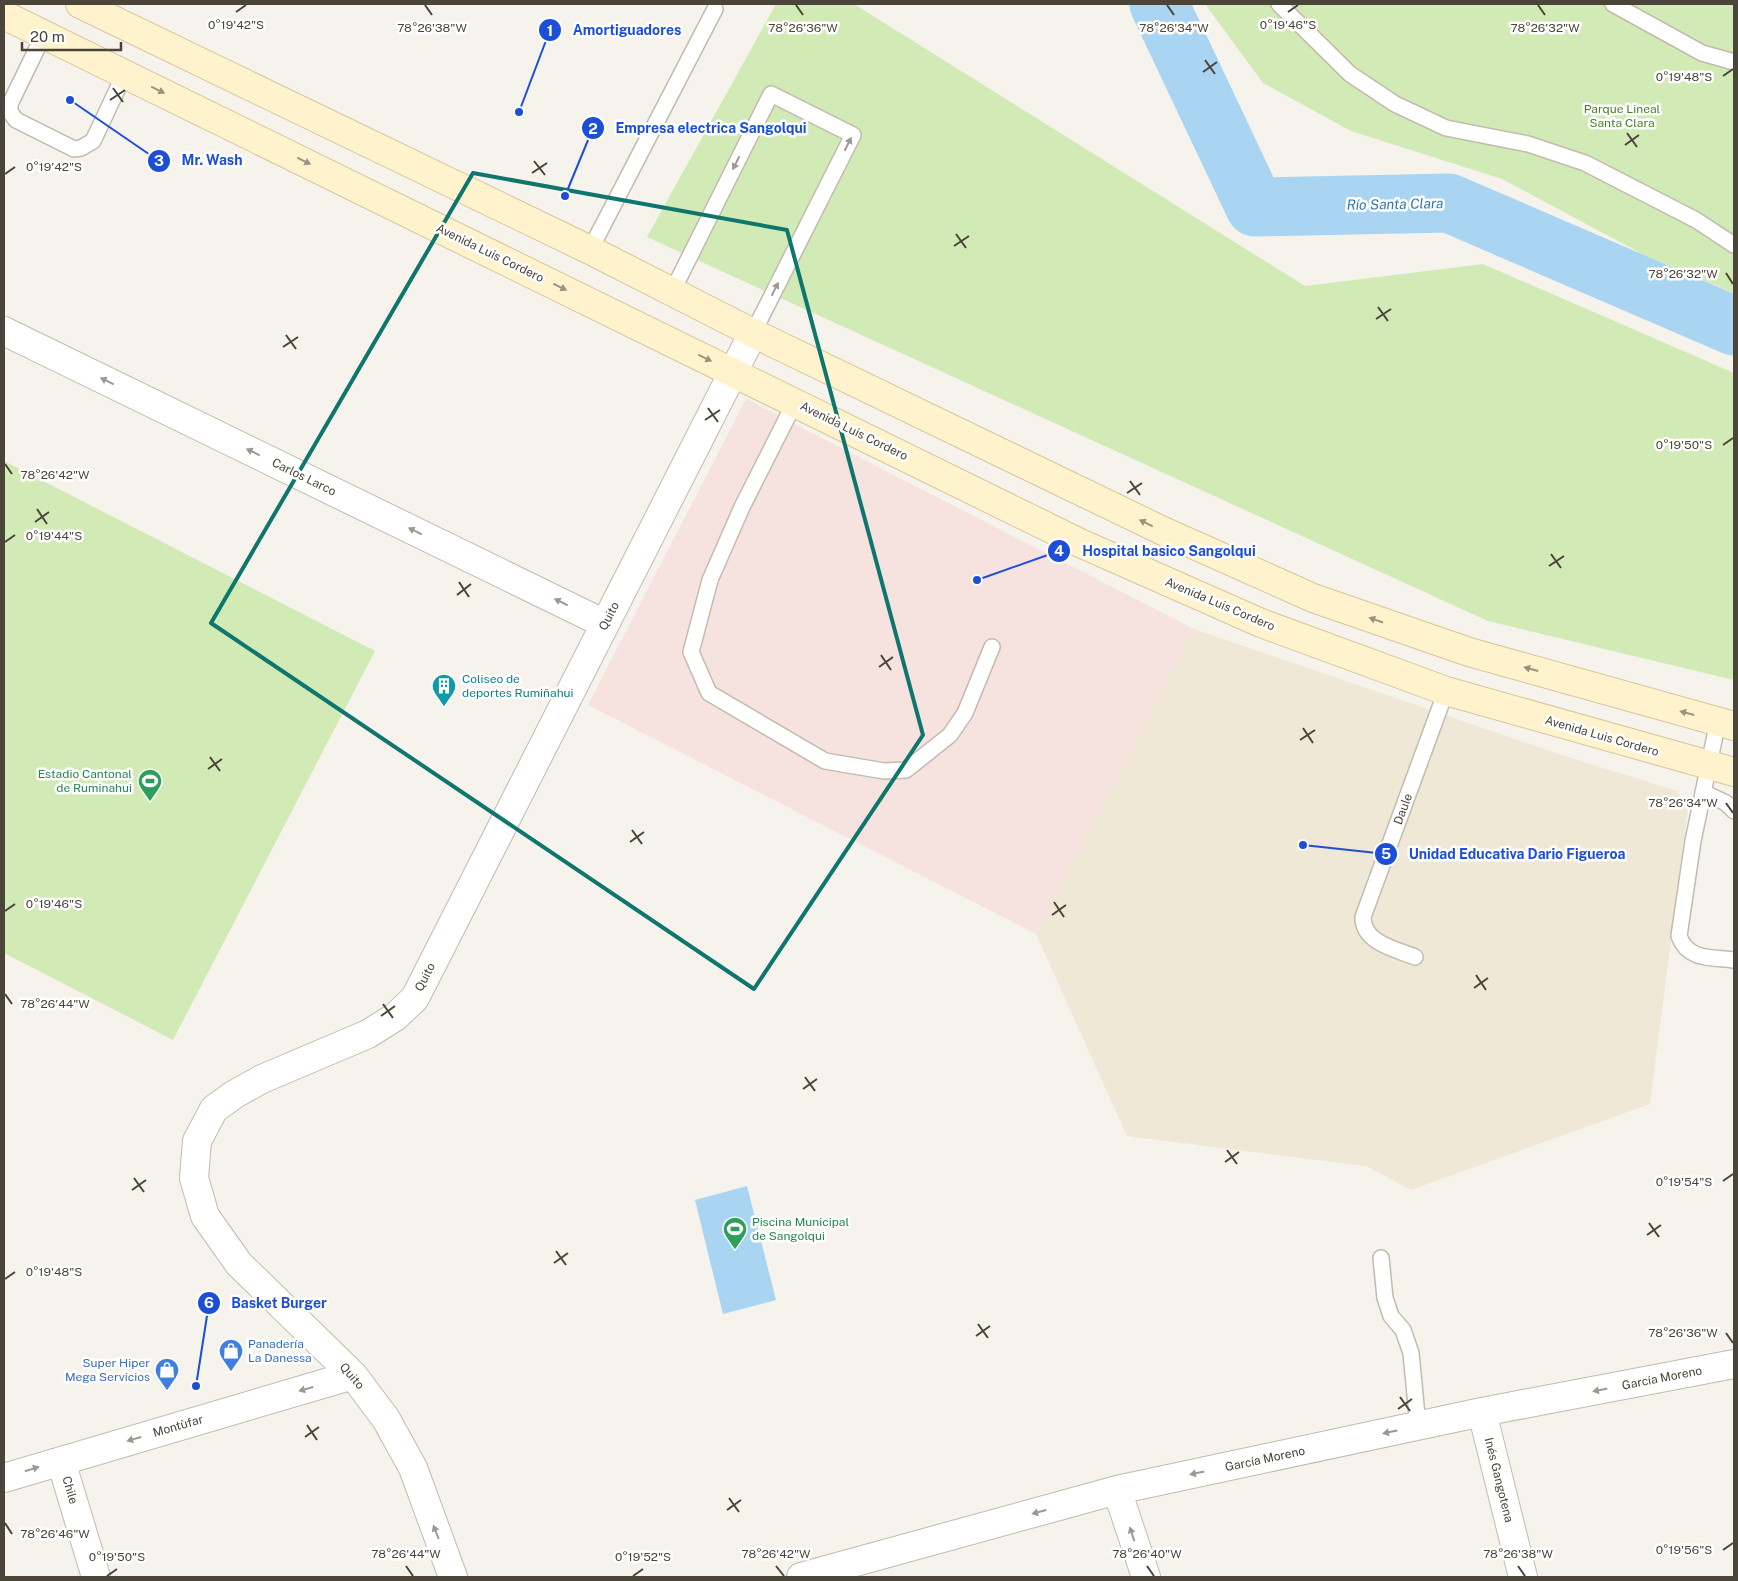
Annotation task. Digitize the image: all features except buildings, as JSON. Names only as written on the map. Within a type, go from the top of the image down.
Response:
[{"type":"main road","points":[[80,4],[590,250],[753,333],[1163,531],[1313,598],[1457,649],[1726,723]]},
{"type":"main road","name":"Avenida Luis Cordero","points":[[4,15],[1080,543],[1262,623],[1446,691],[1705,779],[1734,772]]},
{"type":"street","name":"Carlos Larco","points":[[4,331],[605,624]]},
{"type":"street","name":"Quito","points":[[453,1577],[413,1468],[386,1419],[353,1375],[239,1264],[205,1216],[194,1178],[197,1141],[214,1109],[235,1094],[262,1079],[368,1034],[396,1017],[415,998],[753,333]]},
{"type":"street","name":"García Moreno","points":[[801,1577],[1117,1490],[1482,1412],[1734,1364]]},
{"type":"street","name":"Montùfar","points":[[4,1478],[353,1375]]},
{"type":"street","name":"Inés Gangotena","points":[[1482,1412],[1523,1577]]},
{"type":"street","name":"Chile","points":[[61,1460],[96,1577]]},
{"type":"street","points":[[1117,1490],[1146,1577]]},
{"type":"lane","points":[[1279,4],[1350,74],[1395,104],[1446,128],[1528,144],[1585,163],[1696,220],[1734,245]]},
{"type":"lane","points":[[1613,4],[1702,53],[1734,62]]},
{"type":"lane","points":[[590,250],[714,9]]},
{"type":"lane","points":[[44,34],[10,104],[10,112],[16,120],[74,149],[82,148],[92,141],[125,73]]},
{"type":"lane","points":[[672,292],[771,94],[853,135],[753,333]]},
{"type":"lane","points":[[795,402],[742,508],[710,580],[691,652],[709,693],[825,761],[884,771],[906,770],[950,735],[965,712],[992,647]]},
{"type":"lane","name":"Daule","points":[[1415,957],[1377,942],[1365,930],[1363,917],[1446,691]]},
{"type":"lane","points":[[1726,723],[1705,779],[1679,936],[1687,951],[1695,955],[1734,960]]},
{"type":"lane","points":[[1705,779],[1734,811]]},
{"type":"lane","points":[[1382,1258],[1385,1298],[1391,1316],[1403,1330],[1411,1353],[1418,1426]]},
{"type":"highlighted area","points":[[473,173],[787,230],[923,735],[754,989],[211,623]]},
{"type":"shaded area","points":[[746,399],[1194,629],[1036,934],[588,705]]},
{"type":"shaded area","points":[[1194,629],[1565,756],[1677,791],[1688,807],[1650,1104],[1411,1190],[1366,1166],[1127,1136],[1036,934]]},
{"type":"green space","points":[[776,4],[854,4],[1305,286],[1483,264],[1734,373],[1734,680],[1488,621],[647,237]]},
{"type":"green space","name":"Parque Lineal Santa Clara","points":[[1205,4],[1734,4],[1734,293],[1646,256],[1502,179],[1351,131],[1263,83]]},
{"type":"green space","name":"Estadio Cantonal de Ruminahui","points":[[4,461],[375,651],[173,1040],[4,953]]},
{"type":"water","name":"Piscina Municipal de Sangolqui","points":[[747,1186],[776,1300],[723,1314],[695,1200]]},
{"type":"waterway","name":"Río Santa Clara","points":[[1159,4],[1255,207],[1449,203],[1734,326]]},
{"type":"place","name":"Mr. Wash","points":[[70,100]]},
{"type":"place","name":"Amortiguadores","points":[[519,112]]},
{"type":"place","name":"Empresa electrica Sangolqui","points":[[565,196]]},
{"type":"place","name":"Hospital basico Sangolqui","points":[[977,580]]},
{"type":"place","name":"Coliseo de deportes Rumiñahui","points":[[444,707]]},
{"type":"place","name":"Estadio Cantonal de Ruminahui","points":[[150,802]]},
{"type":"place","name":"Unidad Educativa Dario Figueroa","points":[[1303,845]]},
{"type":"place","name":"Piscina Municipal de Sangolqui","points":[[735,1250]]},
{"type":"place","name":"Panadería La Danessa","points":[[231,1372]]},
{"type":"place","name":"Basket Burger","points":[[196,1386]]},
{"type":"place","name":"Super Hiper Mega Servicios","points":[[167,1391]]}]
